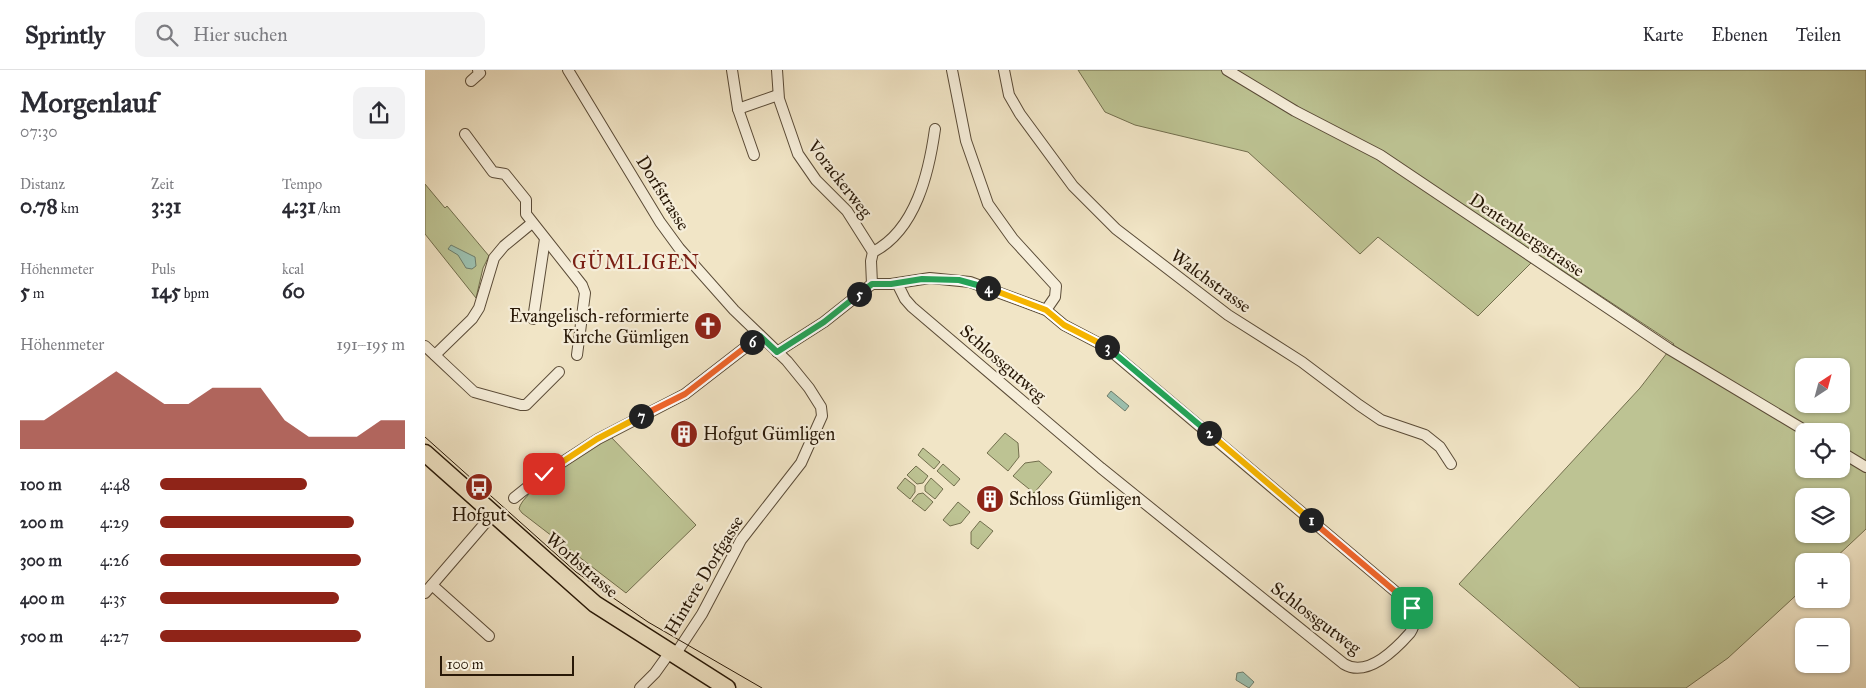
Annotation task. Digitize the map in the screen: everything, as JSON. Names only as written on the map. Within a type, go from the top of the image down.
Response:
[{"type":"main road","name":"Worbstrasse","points":[[425,453],[595,604],[727,688]]},
{"type":"street","points":[[471,81],[481,73],[478,70]]},
{"type":"street","name":"Dorfstrasse","points":[[568,70],[660,222],[710,284],[777,352],[816,397],[822,412]]},
{"type":"street","points":[[732,70],[738,109],[755,155]]},
{"type":"street","name":"Vorackerweg","points":[[777,70],[778,95],[798,154],[816,180],[847,211],[873,252]]},
{"type":"street","points":[[777,352],[824,322],[872,284],[922,279],[964,281],[1046,310],[1055,297],[1056,286],[1013,239],[988,204],[966,141],[952,70]]},
{"type":"street","name":"Walchstrasse","points":[[1004,70],[1009,95],[1034,134],[1073,186],[1116,229],[1221,310],[1302,362],[1381,420],[1425,435],[1440,447],[1451,464]]},
{"type":"street","name":"Dentenbergstrasse","points":[[1227,70],[1295,111],[1379,155],[1669,349],[1795,424]]},
{"type":"street","points":[[738,109],[778,95]]},
{"type":"street","points":[[872,284],[871,261],[873,252],[883,246],[904,223],[916,203],[923,185],[935,129]]},
{"type":"street","points":[[465,134],[493,172],[505,174],[525,200],[526,214],[532,223],[582,285],[585,293],[577,355]]},
{"type":"street","points":[[435,355],[472,319],[479,308],[494,258],[504,246],[532,223]]},
{"type":"street","points":[[533,319],[545,239]]},
{"type":"street","name":"Schlossgutweg","points":[[897,283],[905,299],[912,307],[1101,468],[1344,664],[1355,669],[1368,667],[1410,633],[1414,625],[1414,613],[1403,598],[1121,358],[1106,347],[1064,325],[1046,310]]},
{"type":"street","points":[[514,498],[544,474],[597,439],[685,394],[760,336]]},
{"type":"street","points":[[425,346],[474,392],[521,405],[525,405],[559,372]]},
{"type":"street","name":"Hintere Dorfgasse","points":[[640,688],[672,653],[702,614],[741,540],[801,463],[822,412]]},
{"type":"street","points":[[1850,457],[1866,467]]},
{"type":"street","points":[[489,636],[429,589],[493,514]]},
{"type":"shaded area","points":[[1078,70],[1866,70],[1866,529],[1840,553],[1795,553],[1795,596],[1728,658],[1686,688],[1580,688],[1459,584],[1640,388],[1674,344],[1539,255],[1478,316],[1378,237],[1360,254],[1248,152],[1135,125],[1105,112]]},
{"type":"shaded area","points":[[425,184],[445,208],[447,206],[489,256],[483,268],[476,298],[425,234]]},
{"type":"shaded area","points":[[451,245],[475,257],[476,266],[472,269],[466,268],[458,255],[448,249]]},
{"type":"shaded area","points":[[1111,391],[1129,406],[1125,411],[1107,396]]},
{"type":"shaded area","points":[[1005,433],[1018,443],[1019,457],[1008,471],[987,453]]},
{"type":"shaded area","points":[[610,436],[696,525],[626,593],[519,509],[523,501],[544,481]]},
{"type":"shaded area","points":[[923,448],[940,462],[934,469],[918,455]]},
{"type":"shaded area","points":[[1039,461],[1052,472],[1034,493],[1013,476],[1025,463]]},
{"type":"shaded area","points":[[943,464],[960,479],[954,486],[937,471]]},
{"type":"shaded area","points":[[916,466],[928,476],[923,483],[917,484],[907,475]]},
{"type":"shaded area","points":[[905,478],[915,486],[915,492],[910,499],[897,488]]},
{"type":"shaded area","points":[[931,478],[943,489],[935,499],[925,491],[925,486]]},
{"type":"shaded area","points":[[923,493],[933,502],[925,511],[912,501],[918,494]]},
{"type":"shaded area","points":[[958,502],[970,512],[961,523],[950,526],[943,520]]},
{"type":"shaded area","points":[[980,521],[993,531],[978,549],[971,544],[971,532]]},
{"type":"shaded area","points":[[1243,672],[1254,682],[1249,688],[1236,680],[1237,673]]},
{"type":"tram line","points":[[425,437],[576,572],[648,622],[762,688]]},
{"type":"place","name":"Evangelisch-reformierte Kirche Gümligen","points":[[708,326]]},
{"type":"place","name":"Hofgut Gümligen","points":[[684,434]]},
{"type":"place","name":"Hofgut","points":[[479,487]]},
{"type":"place","name":"Schloss Gümligen","points":[[990,499]]},
{"type":"district","name":"GÜMLIGEN","points":[[636,262]]},
{"type":"route","points":[[544,474],[597,439],[685,394],[760,336],[777,352],[824,322],[872,284],[891,284],[922,279],[959,280],[982,286],[1046,310],[1057,321],[1111,350],[1403,598],[1412,608]]}]
